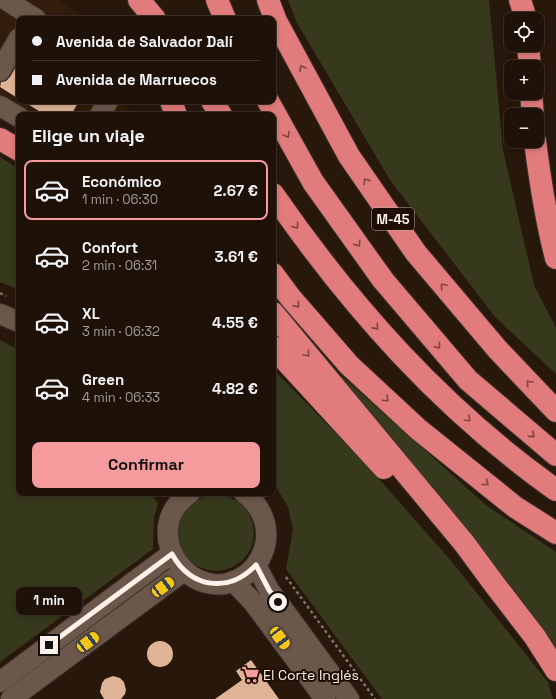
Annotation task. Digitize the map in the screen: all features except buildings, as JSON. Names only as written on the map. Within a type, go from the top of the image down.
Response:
[{"type":"highway","points":[[217,0],[224,16]]},
{"type":"highway","name":"M-45","points":[[268,0],[274,16]]},
{"type":"highway","points":[[520,0],[524,12]]},
{"type":"highway","points":[[527,12],[530,0]]},
{"type":"highway","points":[[137,10],[149,16]]},
{"type":"highway","name":"M-45","points":[[276,21],[349,156],[416,253],[498,350],[556,411]]},
{"type":"highway","name":"M-45","points":[[276,115],[313,182],[383,280],[468,380],[556,455]]},
{"type":"highway","points":[[0,139],[16,148]]},
{"type":"highway","points":[[536,148],[544,205],[556,258]]},
{"type":"highway","points":[[276,198],[346,293],[408,363],[472,423],[556,490]]},
{"type":"highway","points":[[276,278],[290,297],[349,365],[412,423],[515,507],[556,533]]},
{"type":"highway","points":[[276,317],[450,526],[535,637],[556,670]]},
{"type":"highway","points":[[276,350],[458,549],[495,586]]},
{"type":"street","points":[[6,0],[30,16]]},
{"type":"street","points":[[0,71],[16,43]]},
{"type":"street","points":[[0,106],[16,115]]},
{"type":"street","points":[[0,314],[16,321]]},
{"type":"street","points":[[184,496],[176,506],[169,521],[167,538],[172,554],[184,571],[195,578],[207,583],[220,584],[233,581],[243,576],[256,565],[265,548],[266,529],[263,517],[257,506],[247,496]]},
{"type":"street","points":[[0,682],[172,554]]},
{"type":"street","points":[[256,565],[269,590],[349,699]]},
{"type":"street","points":[[11,699],[184,571]]},
{"type":"street","points":[[233,581],[253,602],[325,699]]},
{"type":"path","points":[[286,577],[375,699]]},
{"type":"shaded area","points":[[0,0],[59,0],[83,16],[16,16],[16,104],[126,104],[126,108],[130,112],[16,112],[16,128],[0,119]]},
{"type":"green space","points":[[288,0],[489,0],[503,150],[534,285],[556,328],[556,374],[495,317],[390,180],[297,23]]},
{"type":"green space","points":[[0,157],[16,167],[16,289],[0,282]]},
{"type":"green space","points":[[0,340],[16,348],[16,496],[154,496],[158,504],[154,517],[153,549],[0,662]]},
{"type":"green space","points":[[335,370],[486,505],[556,552],[556,650]]},
{"type":"green space","points":[[276,372],[363,461],[447,556],[548,682],[553,699],[382,699],[286,569],[293,529],[288,507],[276,487]]},
{"type":"green space","points":[[206,496],[226,496],[237,501],[248,512],[254,526],[254,540],[248,554],[237,565],[223,571],[209,571],[195,565],[184,554],[178,540],[178,526],[184,512],[195,501]]},
{"type":"place","name":"El Corte Inglés","points":[[250,675]]},
{"type":"route","points":[[49,645],[172,554],[177,563],[189,575],[207,583],[214,584],[233,581],[243,576],[256,565],[269,590],[278,602]]}]
